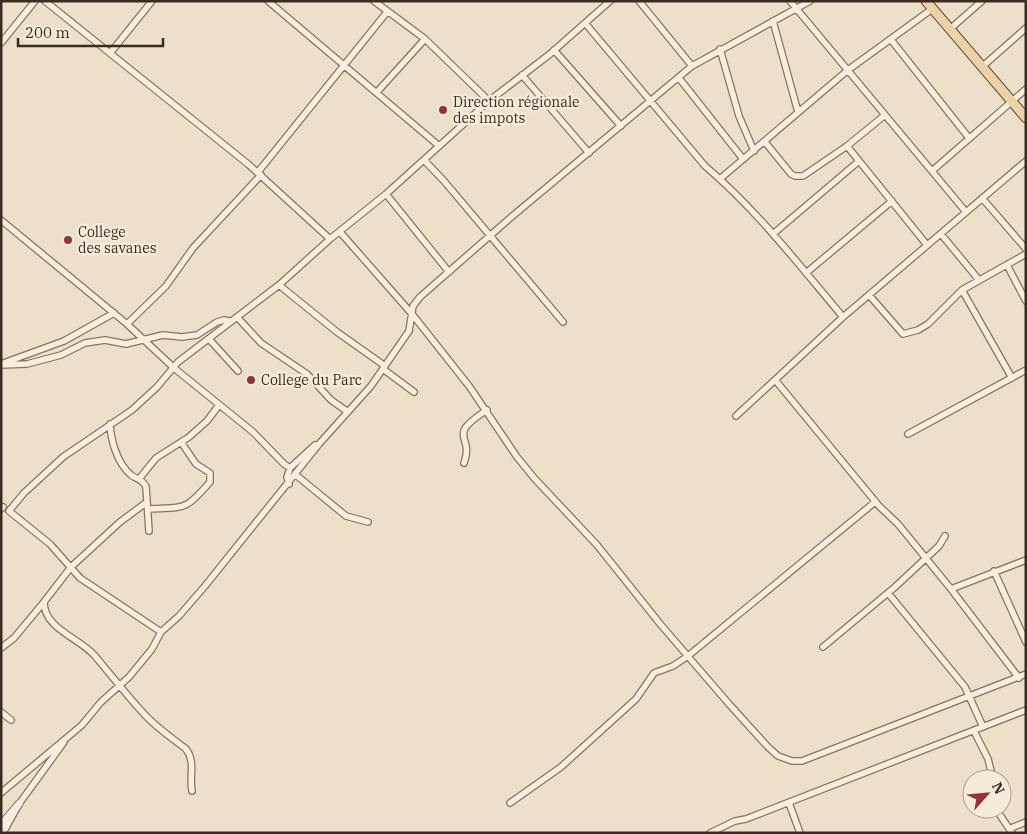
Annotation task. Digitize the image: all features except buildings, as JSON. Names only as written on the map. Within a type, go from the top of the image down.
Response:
[{"type":"main road","points":[[926,1],[1026,118]]},
{"type":"street","points":[[1,43],[35,1]]},
{"type":"street","points":[[46,1],[259,174],[330,239]]},
{"type":"street","points":[[111,52],[152,1]]},
{"type":"street","points":[[268,1],[438,145]]},
{"type":"street","points":[[374,1],[424,39],[489,101]]},
{"type":"street","points":[[161,632],[80,578],[50,544],[9,511],[24,493],[63,457],[132,410],[174,368],[209,338],[279,285],[330,239],[386,194],[438,145],[489,101],[554,50],[610,1]]},
{"type":"street","points":[[639,1],[692,66]]},
{"type":"street","points":[[790,1],[966,212]]},
{"type":"street","points":[[1,793],[67,738],[118,685],[129,678],[161,632],[179,616],[205,586],[319,444],[384,368],[411,326],[414,306],[420,297],[692,66],[810,1]]},
{"type":"street","points":[[950,29],[982,1]]},
{"type":"street","points":[[721,178],[754,152],[848,70],[892,41],[932,9]]},
{"type":"street","points":[[127,324],[166,286],[193,248],[259,174],[387,12]]},
{"type":"street","points":[[773,22],[798,112]]},
{"type":"street","points":[[585,23],[705,166],[721,178],[773,234],[843,317]]},
{"type":"street","points":[[983,66],[1026,28]]},
{"type":"street","points":[[377,92],[424,39]]},
{"type":"street","points":[[892,41],[969,138]]},
{"type":"street","points":[[720,49],[739,116],[754,152]]},
{"type":"street","points":[[554,50],[621,126]]},
{"type":"street","points":[[522,75],[589,153]]},
{"type":"street","points":[[679,78],[743,159]]},
{"type":"street","points":[[932,171],[1026,90]]},
{"type":"street","points":[[765,142],[787,170],[798,177],[810,173],[847,146],[884,115]]},
{"type":"street","points":[[847,146],[927,245]]},
{"type":"street","points":[[424,160],[563,322]]},
{"type":"street","points":[[773,234],[859,161]]},
{"type":"street","points":[[736,416],[843,317],[1026,161]]},
{"type":"street","points":[[386,194],[449,272]]},
{"type":"street","points":[[982,198],[1026,249]]},
{"type":"street","points":[[806,274],[892,201]]},
{"type":"street","points":[[1,220],[127,324],[174,368],[253,432],[290,468]]},
{"type":"street","points":[[340,232],[412,314],[487,410],[507,442],[535,479],[597,545],[688,656],[768,748],[778,756],[792,761],[802,761],[1026,674]]},
{"type":"street","points":[[941,234],[979,280]]},
{"type":"street","points":[[869,295],[903,334],[908,333],[928,324],[962,290],[1026,254]]},
{"type":"street","points":[[1007,265],[1026,301]]},
{"type":"street","points":[[279,285],[414,392]]},
{"type":"street","points":[[962,290],[1012,378]]},
{"type":"street","points":[[1,365],[64,341],[114,313]]},
{"type":"street","points":[[237,317],[261,343],[307,374],[331,400],[348,412]]},
{"type":"street","points":[[1,365],[27,364],[61,355],[85,344],[105,340],[126,344],[163,335],[182,337],[198,335],[217,322],[230,321]]},
{"type":"street","points":[[209,338],[238,371]]},
{"type":"street","points":[[908,434],[1026,370]]},
{"type":"street","points":[[776,381],[875,502],[898,524],[952,589],[1019,678]]},
{"type":"street","points":[[140,479],[156,458],[181,442],[207,421],[219,405]]},
{"type":"street","points":[[464,463],[467,457],[462,433],[467,423],[487,410]]},
{"type":"street","points":[[110,424],[111,436],[116,452],[126,470],[140,479],[146,487],[149,531]]},
{"type":"street","points":[[148,509],[183,508],[192,503],[210,482],[210,473],[196,464],[181,442]]},
{"type":"street","points":[[288,484],[286,481],[290,468],[310,449],[319,444]]},
{"type":"street","points":[[296,475],[346,516],[368,522]]},
{"type":"street","points":[[1,648],[14,638],[71,567],[120,522],[147,502]]},
{"type":"street","points":[[510,803],[561,767],[636,699],[654,673],[673,666],[688,656],[875,502]]},
{"type":"street","points":[[822,647],[926,559],[940,546],[945,536]]},
{"type":"street","points":[[952,589],[1026,560]]},
{"type":"street","points":[[994,571],[1025,638]]},
{"type":"street","points":[[888,593],[965,687],[983,727]]},
{"type":"street","points":[[44,602],[48,618],[94,654],[118,685],[146,716],[191,755],[190,780],[192,791]]},
{"type":"street","points":[[710,833],[735,821],[746,819],[789,803],[1026,710]]},
{"type":"street","points":[[1,712],[11,720]]},
{"type":"street","points":[[974,731],[988,759],[990,769]]},
{"type":"street","points":[[1,825],[19,804],[67,738]]},
{"type":"street","points":[[789,803],[800,833]]},
{"type":"street","points":[[3,833],[19,804]]},
{"type":"street","points":[[1004,819],[1012,830],[1026,822]]},
{"type":"place","name":"Direction régionale des impots","points":[[443,110]]},
{"type":"place","name":"College des savanes","points":[[68,240]]},
{"type":"place","name":"College du Parc","points":[[251,380]]}]
